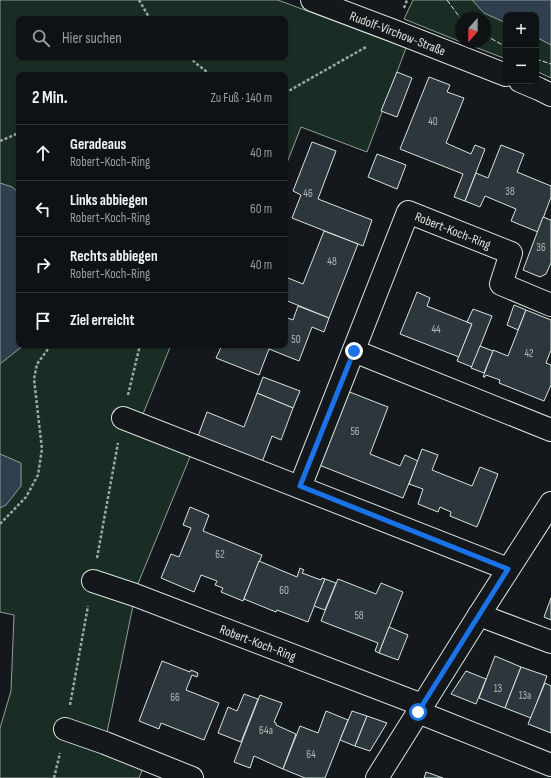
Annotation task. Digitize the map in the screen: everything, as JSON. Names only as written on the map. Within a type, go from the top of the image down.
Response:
[{"type":"street","name":"Rudolf-Virchow-Straße","points":[[312,0],[503,74]]},
{"type":"street","points":[[527,84],[551,95]]},
{"type":"street","name":"Robert-Koch-Ring","points":[[300,486],[408,212],[511,253],[500,284],[551,305]]},
{"type":"street","points":[[354,351],[551,430]]},
{"type":"street","points":[[123,418],[300,486],[508,569]]},
{"type":"street","points":[[378,778],[479,614],[551,503]]},
{"type":"street","name":"Robert-Koch-Ring","points":[[92,581],[135,595],[420,709],[551,766]]},
{"type":"street","points":[[479,614],[551,642]]},
{"type":"street","points":[[65,729],[105,743],[192,778]]},
{"type":"path","points":[[139,0],[148,16]]},
{"type":"path","points":[[288,91],[394,31]]},
{"type":"path","points":[[192,60],[207,72]]},
{"type":"path","points":[[0,141],[16,135]]},
{"type":"path","points":[[0,524],[26,498],[38,475],[42,449],[34,378],[38,364],[49,348]]},
{"type":"green space","points":[[0,0],[278,0],[406,48],[367,152],[301,127],[288,160],[288,72],[16,72],[16,348],[170,348],[143,414],[141,431],[192,452],[137,586],[104,747],[145,763],[139,778],[0,778],[0,728],[11,691],[14,615],[0,612]]},
{"type":"green space","points":[[413,0],[551,0],[551,78],[539,72],[539,12],[503,12],[503,58],[478,48],[491,48],[491,12],[455,12],[455,40],[404,19]]},
{"type":"water","points":[[472,0],[551,0],[551,45],[539,39],[539,12],[503,12],[503,22],[491,16],[491,12],[483,12]]},
{"type":"water","points":[[0,183],[12,187],[16,190],[16,348],[20,348],[0,364]]},
{"type":"water","points":[[0,454],[21,463],[21,486],[6,505],[0,508]]},
{"type":"building","points":[[397,72],[412,78],[397,117],[381,111]]},
{"type":"building","points":[[429,77],[450,85],[447,92],[464,98],[446,143],[471,154],[475,145],[485,149],[465,201],[454,197],[463,174],[400,149]]},
{"type":"building","points":[[312,142],[336,151],[318,199],[372,220],[363,246],[292,218],[301,195],[293,191]]},
{"type":"building","points":[[501,145],[524,154],[517,172],[551,186],[551,197],[538,232],[511,221],[516,209],[485,196],[480,207],[465,201],[476,173],[488,178]]},
{"type":"building","points":[[377,154],[406,165],[397,189],[368,177]]},
{"type":"building","points":[[543,217],[551,220],[551,263],[546,274],[540,277],[523,270]]},
{"type":"building","points":[[324,231],[358,244],[329,318],[288,301],[288,278],[303,284]]},
{"type":"building","points":[[417,292],[430,298],[427,306],[472,324],[459,357],[400,334]]},
{"type":"building","points":[[514,305],[526,310],[518,330],[507,325]]},
{"type":"building","points":[[298,306],[329,318],[324,332],[312,327],[299,361],[269,349],[259,375],[216,358],[221,348],[288,348],[288,318],[293,320]]},
{"type":"building","points":[[473,309],[492,316],[472,367],[457,361],[472,324],[467,322]]},
{"type":"building","points":[[526,310],[551,320],[551,350],[546,363],[551,365],[551,385],[544,401],[499,383],[500,380],[486,375],[483,377],[493,350],[508,356]]},
{"type":"building","points":[[480,346],[493,351],[484,373],[471,368]]},
{"type":"building","points":[[263,377],[300,391],[293,408],[257,393]]},
{"type":"building","points":[[347,391],[388,407],[370,454],[400,466],[405,455],[418,461],[403,498],[319,465]]},
{"type":"building","points":[[257,393],[293,408],[281,440],[272,436],[261,465],[198,436],[207,412],[244,427]]},
{"type":"building","points":[[422,449],[438,455],[432,470],[472,486],[480,467],[498,474],[477,527],[450,516],[451,512],[440,507],[438,512],[418,504],[423,489],[409,484]]},
{"type":"building","points":[[190,507],[209,515],[203,531],[262,555],[243,601],[221,592],[223,588],[215,585],[217,581],[201,575],[194,592],[161,578],[171,554],[179,557],[191,528],[183,525]]},
{"type":"building","points":[[259,561],[297,577],[300,568],[304,570],[302,573],[321,580],[322,578],[325,579],[308,622],[277,610],[276,612],[244,599]]},
{"type":"building","points":[[325,579],[336,583],[325,610],[314,606]]},
{"type":"building","points":[[338,579],[376,594],[381,583],[403,592],[379,653],[375,651],[378,643],[321,621]]},
{"type":"building","points":[[551,598],[551,620],[544,617]]},
{"type":"building","points":[[389,627],[408,635],[398,660],[379,653]]},
{"type":"building","points":[[495,656],[521,667],[505,708],[479,698]]},
{"type":"building","points":[[162,661],[190,672],[191,670],[198,673],[197,677],[192,675],[186,690],[219,703],[204,740],[161,723],[159,729],[139,721]]},
{"type":"building","points":[[521,667],[547,676],[531,718],[505,708]]},
{"type":"building","points":[[466,671],[486,679],[476,704],[451,694]]},
{"type":"building","points":[[545,683],[551,686],[551,733],[528,724]]},
{"type":"building","points":[[244,694],[258,699],[241,742],[218,733],[228,707],[237,711]]},
{"type":"building","points":[[260,695],[282,703],[274,722],[276,725],[296,734],[283,769],[254,756],[250,768],[234,762]]},
{"type":"building","points":[[326,711],[348,720],[325,778],[305,778],[283,769],[300,726],[318,733]]},
{"type":"building","points":[[352,711],[367,716],[355,746],[340,740]]},
{"type":"building","points":[[367,716],[387,723],[370,751],[355,746]]},
{"type":"building","points":[[426,772],[443,778],[424,778]]},
{"type":"fence","points":[[447,0],[456,12]]},
{"type":"fence","points":[[491,38],[503,45]]},
{"type":"fence","points":[[539,60],[551,64]]},
{"type":"route","points":[[354,351],[300,486],[508,569],[418,712]]}]
